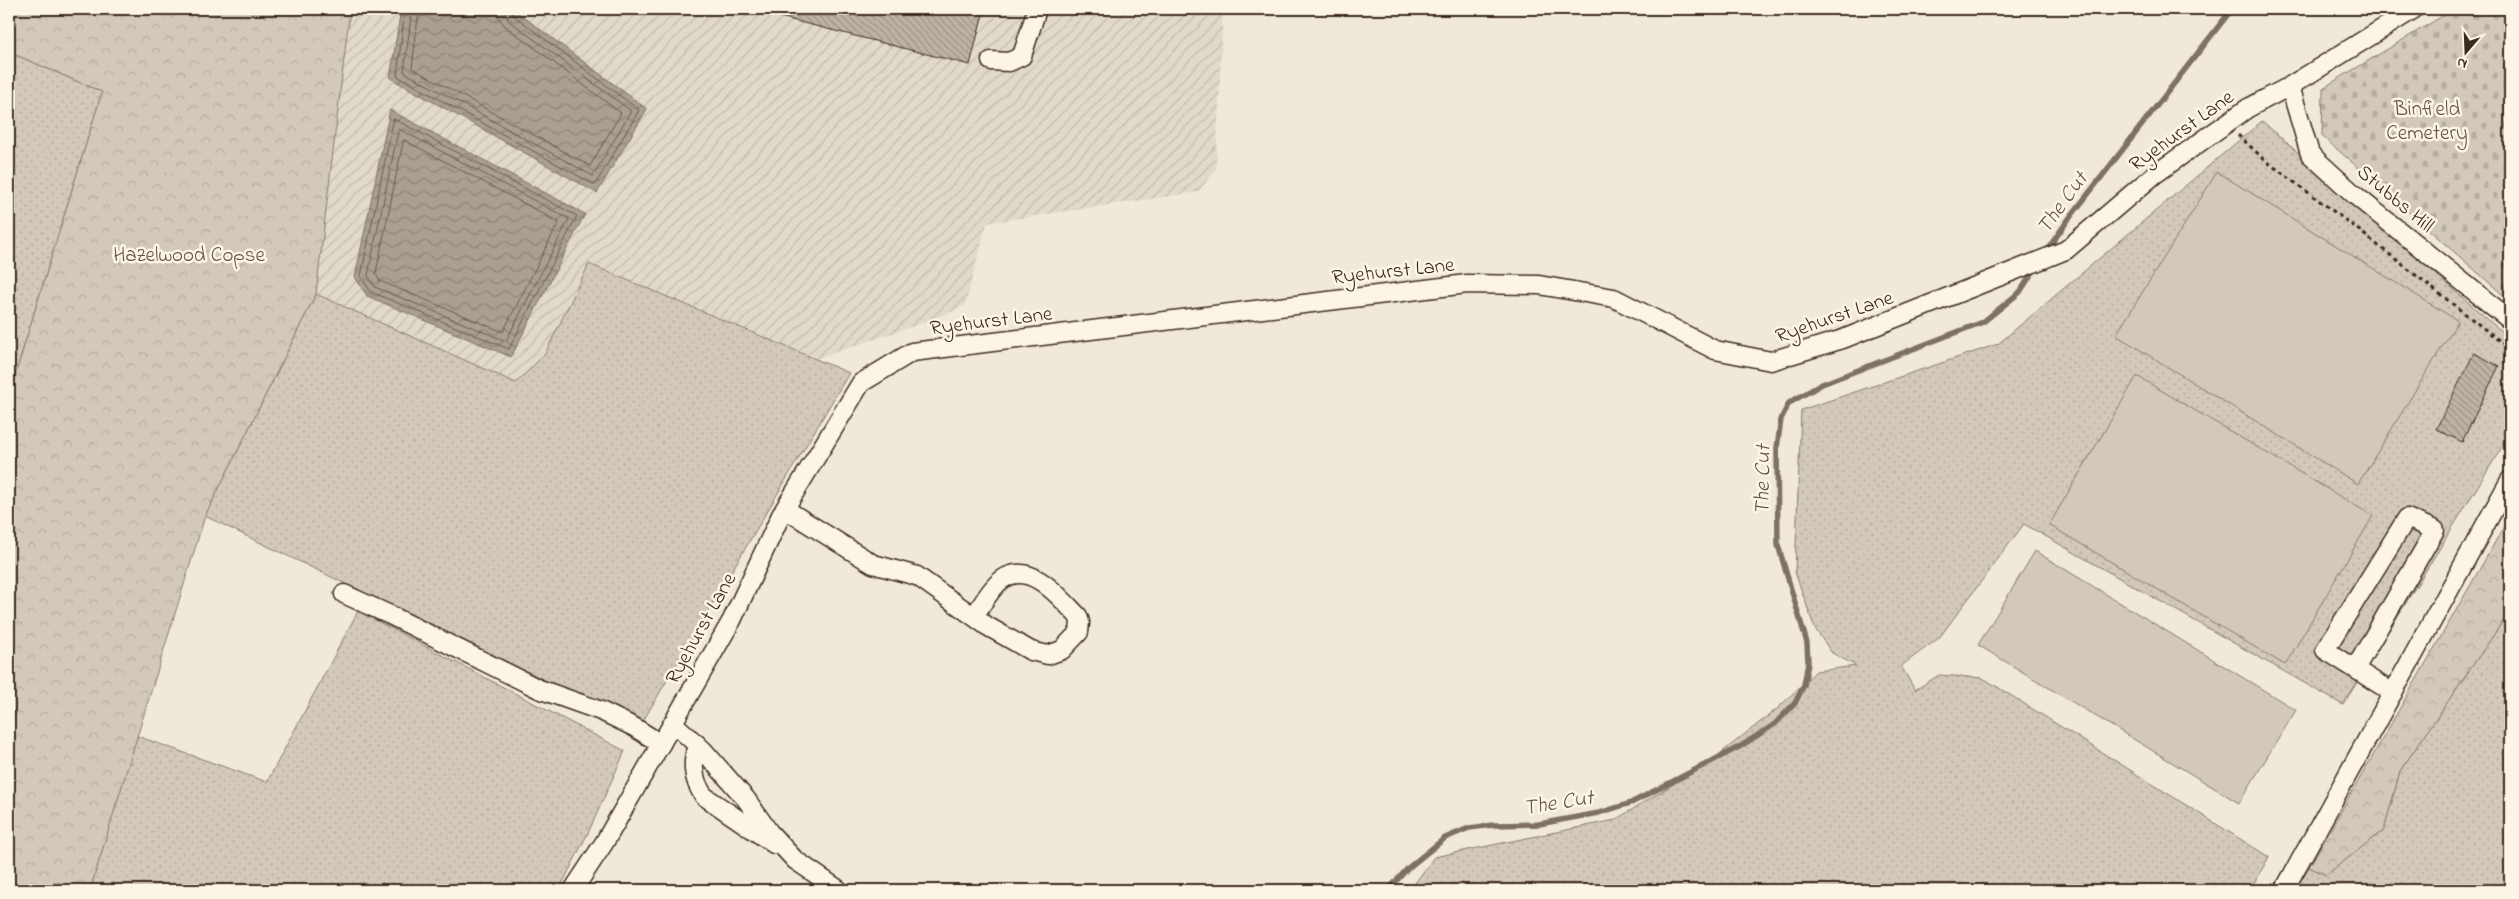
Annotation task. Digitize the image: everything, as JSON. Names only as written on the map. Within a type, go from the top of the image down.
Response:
[{"type":"street","points":[[991,61],[1009,62],[1022,56],[1037,9]]},
{"type":"street","name":"Ryehurst Lane","points":[[574,890],[604,843],[746,594],[785,509],[861,383],[912,352],[1200,318],[1352,296],[1467,284],[1521,284],[1539,285],[1614,298],[1715,350],[1771,361],[1842,339],[2061,252],[2154,175],[2248,108],[2290,86],[2414,9]]},
{"type":"street","name":"Stubbs Hill","points":[[2290,86],[2310,154],[2356,196],[2510,320]]},
{"type":"street","points":[[2284,890],[2510,480]]},
{"type":"street","points":[[785,509],[873,564],[917,576],[974,616],[1015,643],[1048,655],[1062,650],[1079,632],[1080,622],[1078,616],[1042,582],[1031,576],[1013,574],[1002,579],[974,616]]},
{"type":"street","points":[[2355,669],[2435,530],[2407,518],[2325,650],[2355,669],[2393,693]]},
{"type":"street","points":[[344,594],[539,688],[600,711],[634,727],[661,744]]},
{"type":"street","points":[[673,723],[696,744],[746,799],[769,832],[787,852],[795,860],[839,890]]},
{"type":"street","points":[[696,744],[693,770],[699,789],[704,796],[742,824],[787,852]]},
{"type":"path","points":[[2225,124],[2266,161],[2510,349]]},
{"type":"shaded area","points":[[350,9],[1223,9],[1216,169],[1198,192],[987,223],[965,306],[929,321],[815,359],[590,264],[545,354],[516,383],[316,294]]},
{"type":"green space","name":"Hazelwood Copse","points":[[9,9],[350,9],[316,294],[205,516],[90,890],[9,890],[9,395],[102,92],[9,52]]},
{"type":"green space","name":"Binfield Cemetery","points":[[2454,9],[2510,9],[2510,301],[2322,136],[2323,88]]},
{"type":"green space","points":[[9,52],[102,92],[9,395]]},
{"type":"green space","points":[[2262,121],[2510,339],[2510,434],[2343,705],[2024,524],[1939,638],[1901,666],[1915,690],[1939,675],[1983,678],[2269,857],[2250,890],[1410,890],[1434,857],[1615,820],[1708,763],[1777,709],[1816,671],[1856,666],[1832,653],[1815,629],[1795,572],[1801,410],[1998,344]]},
{"type":"green space","points":[[2217,172],[2458,321],[2358,484],[2116,335]]},
{"type":"green space","points":[[589,264],[849,373],[640,726],[205,516],[316,294],[516,383],[545,354]]},
{"type":"green space","points":[[2137,376],[2373,516],[2285,665],[2049,525]]},
{"type":"green space","points":[[2510,516],[2510,611],[2400,771],[2384,830],[2326,875],[2309,867]]},
{"type":"green space","points":[[2035,551],[2296,710],[2239,803],[1978,645]]},
{"type":"green space","points":[[358,611],[625,751],[588,833],[559,890],[90,890],[137,736],[267,782]]},
{"type":"green space","points":[[2510,611],[2510,890],[2295,890],[2309,867],[2326,875],[2384,830],[2400,771]]},
{"type":"water","points":[[401,9],[513,9],[647,109],[597,193],[390,78]]},
{"type":"water","points":[[390,110],[585,214],[511,357],[367,296],[355,277]]},
{"type":"building","points":[[769,9],[984,9],[970,65],[768,14]]},
{"type":"building","points":[[2474,353],[2499,366],[2462,442],[2436,429]]},
{"type":"waterway","name":"The Cut","points":[[2045,253],[2068,220],[2232,9]]},
{"type":"waterway","name":"The Cut","points":[[1388,890],[1408,868],[1445,838],[1469,828],[1493,825],[1539,824],[1599,813],[1631,803],[1741,746],[1775,724],[1795,703],[1804,685],[1808,663],[1807,643],[1778,545],[1777,448],[1781,419],[1789,403],[1822,384],[1983,322],[2020,292],[2036,267]]}]
